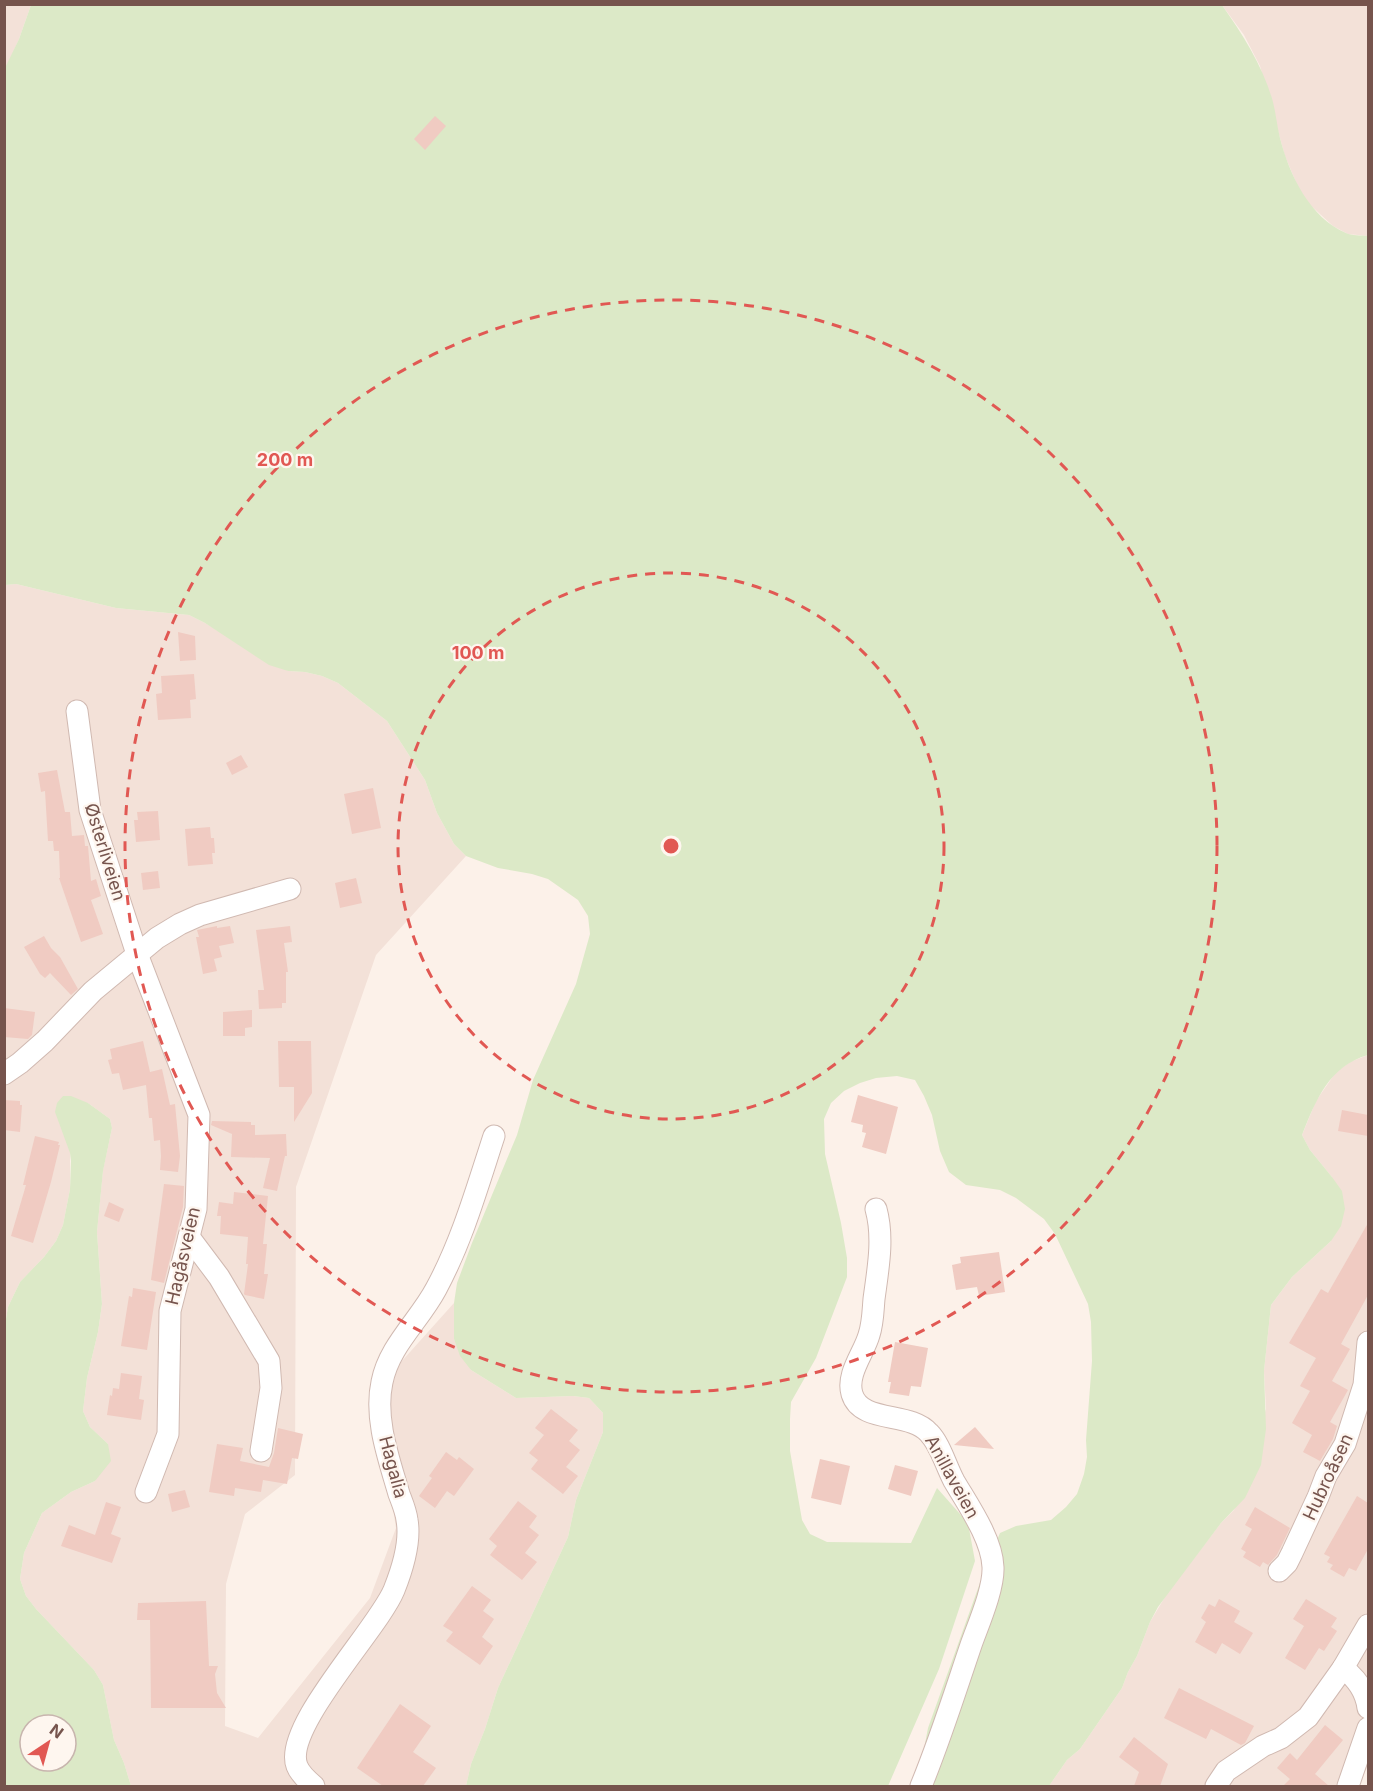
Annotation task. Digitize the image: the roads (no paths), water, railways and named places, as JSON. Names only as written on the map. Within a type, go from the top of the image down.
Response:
[{"type":"street","name":"Østerliveien","points":[[77,711],[90,810],[137,954]]},
{"type":"street","points":[[4,1074],[20,1064],[93,991],[157,938],[200,915],[290,889]]},
{"type":"street","name":"Hagåsveien","points":[[137,954],[199,1115],[196,1209],[170,1311],[168,1434],[146,1492]]},
{"type":"street","name":"Hagalia","points":[[314,1786],[296,1765],[296,1745],[316,1705],[392,1596],[401,1572],[406,1543],[408,1521],[383,1433],[380,1394],[382,1381],[400,1341],[435,1291],[449,1264],[494,1136]]},
{"type":"street","name":"Anillaveien","points":[[876,1209],[881,1242],[870,1333],[851,1376],[852,1396],[856,1403],[866,1410],[918,1424],[929,1432],[936,1441],[945,1464],[983,1534],[993,1566],[993,1578],[983,1611],[921,1786]]},
{"type":"street","points":[[189,1237],[219,1277],[269,1361],[271,1388],[261,1451]]},
{"type":"street","name":"Hubroåsen","points":[[1279,1571],[1287,1563],[1326,1476],[1345,1444],[1365,1385],[1368,1342]]},
{"type":"street","points":[[1216,1786],[1226,1771],[1263,1746],[1281,1738],[1308,1717],[1343,1668],[1368,1625]]},
{"type":"street","points":[[1343,1668],[1353,1675],[1367,1701],[1368,1708]]},
{"type":"street","points":[[1348,1786],[1368,1728]]}]
